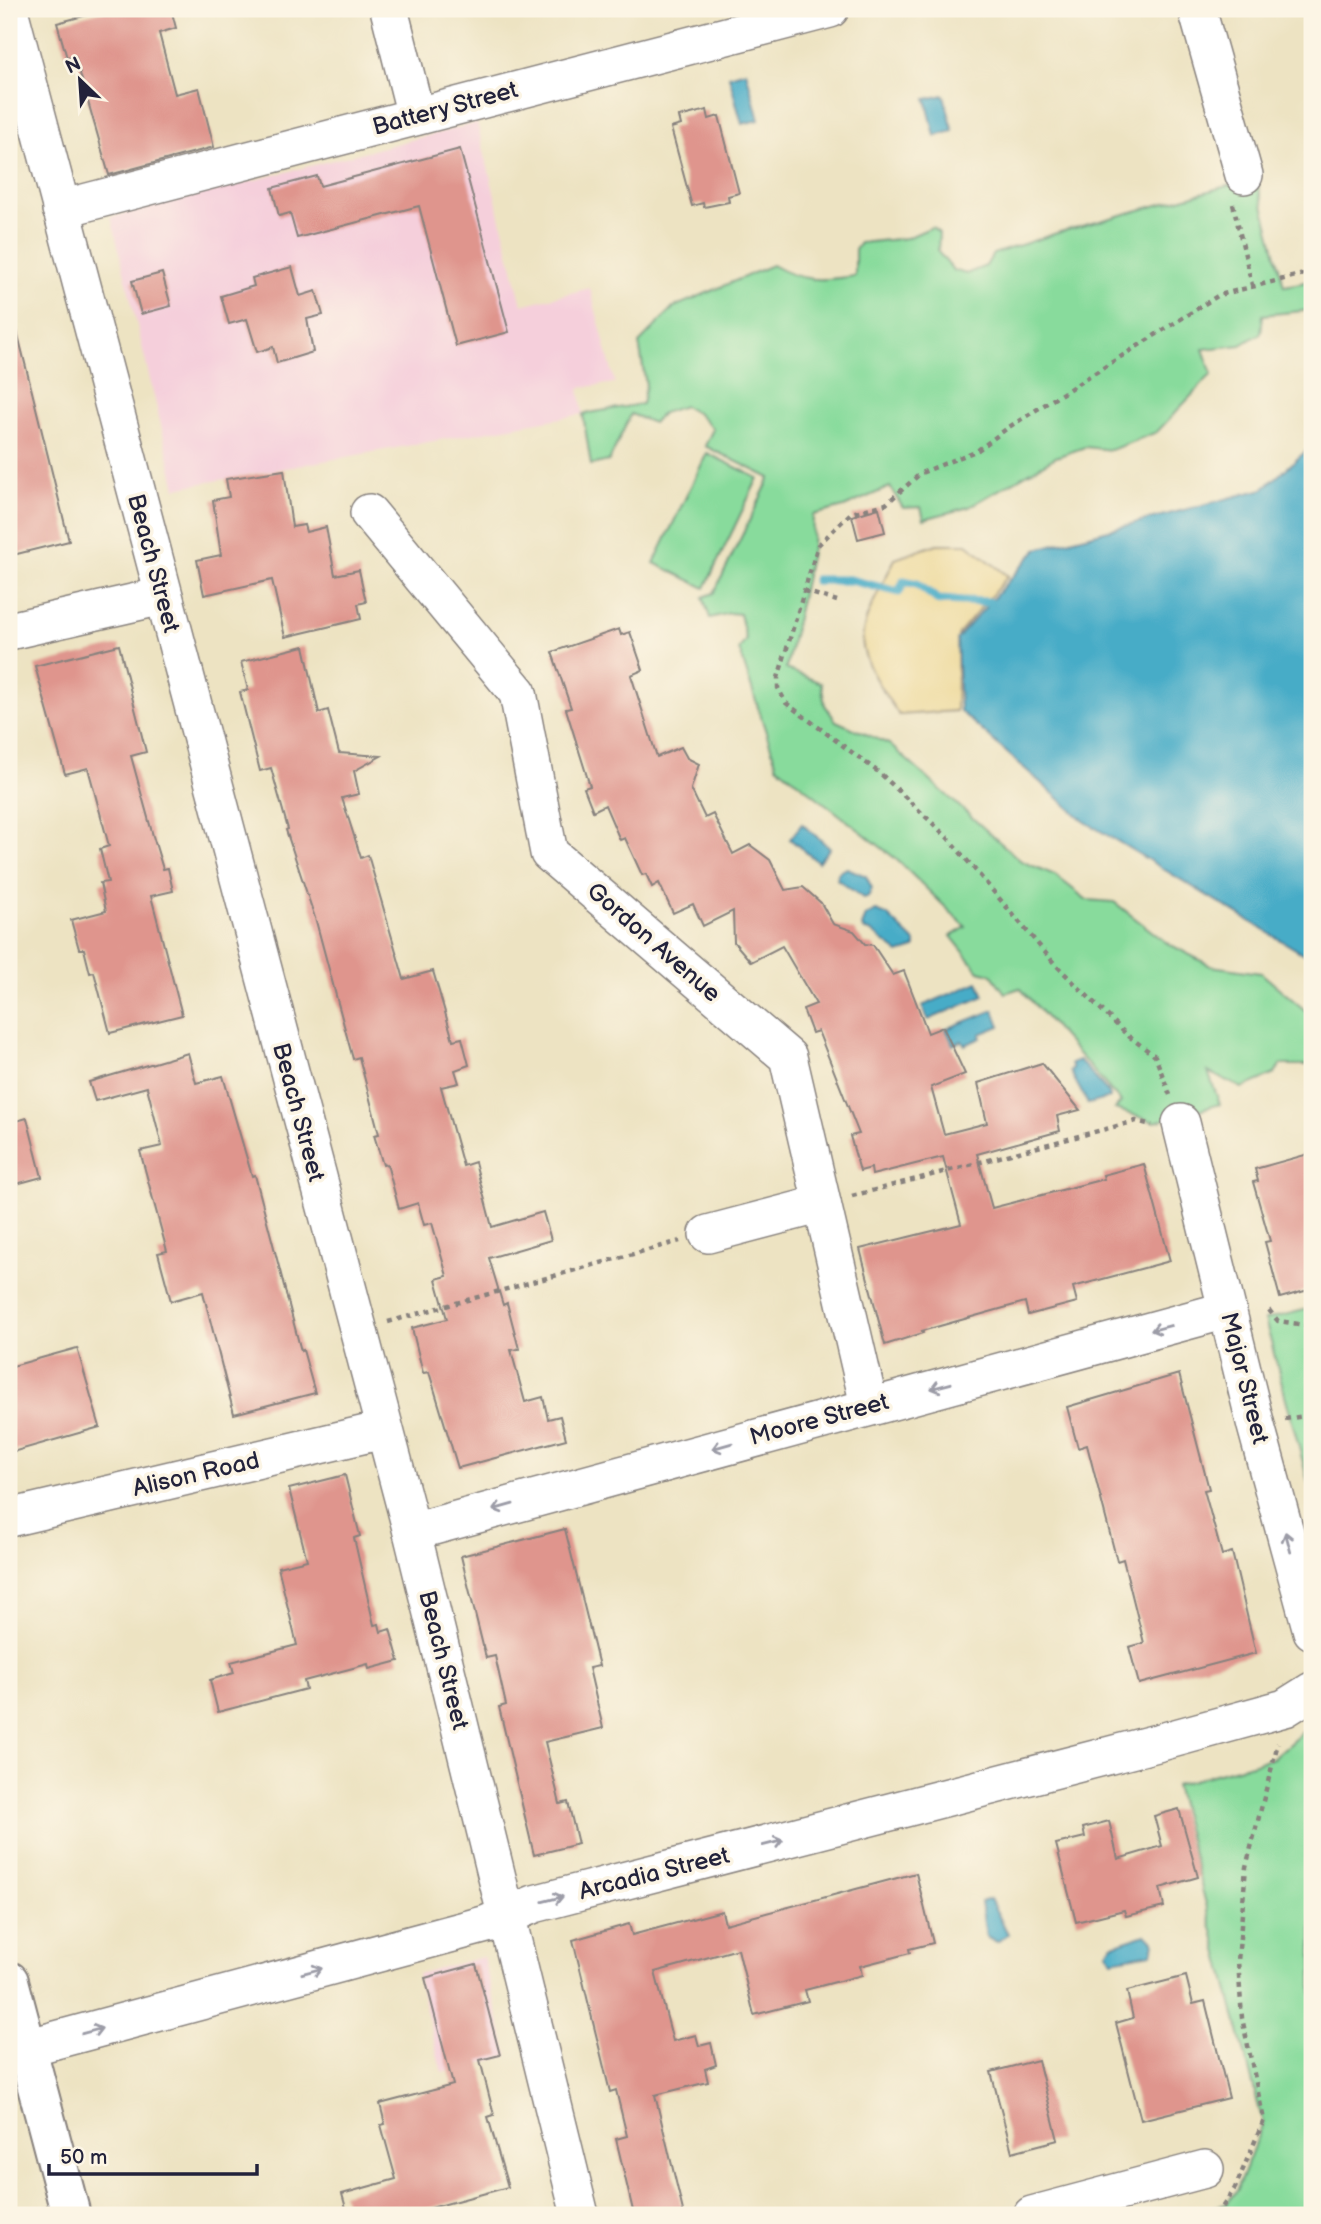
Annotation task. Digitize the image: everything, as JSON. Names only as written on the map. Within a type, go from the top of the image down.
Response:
[{"type":"main road","points":[[9,1981],[20,2044],[71,2215]]},
{"type":"street","points":[[389,9],[416,116]]},
{"type":"street","name":"Battery Street","points":[[61,209],[830,9]]},
{"type":"street","points":[[1197,9],[1238,192]]},
{"type":"street","name":"Beach Street","points":[[9,10],[412,1532],[580,2215]]},
{"type":"street","name":"Gordon Avenue","points":[[369,513],[518,693],[550,853],[788,1057],[869,1405]]},
{"type":"street","points":[[9,631],[163,596]]},
{"type":"street","name":"Major Street","points":[[1182,1128],[1312,1632]]},
{"type":"street","points":[[708,1234],[822,1204]]},
{"type":"street","name":"Moore Street","points":[[412,1532],[869,1405],[1227,1310]]},
{"type":"street","name":"Alison Road","points":[[9,1518],[383,1430]]},
{"type":"street","name":"Arcadia Street","points":[[20,2044],[474,1928],[534,1904],[1149,1746],[1299,1699]]},
{"type":"street","points":[[1032,2215],[1205,2169]]},
{"type":"path","points":[[1238,192],[1252,285]]},
{"type":"path","points":[[822,1204],[1136,1121],[1182,1128],[1155,1056],[1127,1035],[1054,963],[947,838],[881,774],[786,703],[778,688],[778,678],[818,545],[852,513],[886,504],[921,473],[978,450],[1009,427],[1219,295],[1312,272]]},
{"type":"path","points":[[804,591],[837,601]]},
{"type":"path","points":[[412,1315],[708,1234]]},
{"type":"path","points":[[1269,1310],[1278,1321],[1312,1326]]},
{"type":"path","points":[[1217,2215],[1235,2188],[1264,2120],[1239,1990],[1240,1909],[1257,1817],[1299,1699]]},
{"type":"shaded area","points":[[477,123],[522,305],[590,288],[615,383],[579,388],[583,414],[176,488],[111,217]]},
{"type":"shaded area","points":[[483,1957],[508,2056],[442,2073],[417,1974]]},
{"type":"green space","points":[[1256,178],[1284,286],[1312,281],[1312,310],[1263,315],[1261,333],[1241,345],[1203,349],[1212,374],[1157,432],[1111,450],[1085,447],[1056,457],[969,507],[924,519],[921,507],[903,508],[890,487],[844,507],[813,515],[812,548],[786,669],[821,683],[825,705],[836,721],[889,744],[1021,861],[1055,875],[1087,900],[1114,902],[1167,943],[1211,966],[1261,973],[1312,1016],[1312,1065],[1280,1065],[1275,1074],[1242,1088],[1208,1072],[1220,1104],[1155,1122],[1115,1109],[1121,1102],[1020,988],[1005,993],[991,974],[979,971],[951,936],[966,927],[896,859],[777,766],[739,649],[746,640],[740,614],[730,613],[710,618],[703,597],[714,593],[770,478],[705,446],[713,429],[698,414],[684,406],[662,413],[653,423],[631,414],[609,461],[591,465],[583,414],[642,404],[646,385],[639,343],[674,307],[772,265],[793,275],[812,279],[855,276],[855,250],[860,243],[907,238],[932,227],[939,233],[938,252],[953,270],[966,274],[986,266],[993,254],[1060,232]]},
{"type":"green space","points":[[707,453],[758,478],[705,588],[654,563]]},
{"type":"green space","points":[[1312,1308],[1312,1496],[1265,1320]]},
{"type":"green space","points":[[1312,1724],[1312,2215],[1181,2215],[1226,2204],[1237,2189],[1263,2123],[1175,1785],[1273,1758]]},
{"type":"sand","points":[[937,544],[967,544],[1008,576],[958,635],[956,711],[899,715],[864,653],[862,638],[865,623],[895,559]]},
{"type":"water","points":[[746,71],[759,120],[742,124],[729,76]]},
{"type":"water","points":[[944,95],[953,131],[935,136],[926,99]]},
{"type":"water","points":[[1312,446],[1312,959],[1084,821],[960,711],[957,639],[1037,549],[1263,489]]},
{"type":"water","points":[[802,824],[830,848],[818,862],[790,839]]},
{"type":"water","points":[[847,868],[866,876],[872,888],[868,897],[863,898],[837,879],[838,872]]},
{"type":"water","points":[[876,911],[887,915],[915,942],[915,948],[899,953],[865,930],[862,926],[866,916]]},
{"type":"water","points":[[978,982],[984,996],[928,1020],[922,1006]]},
{"type":"water","points":[[994,1010],[1000,1026],[980,1034],[981,1038],[965,1045],[962,1041],[953,1045],[946,1029]]},
{"type":"water","points":[[1079,1060],[1109,1093],[1110,1098],[1088,1104],[1070,1071],[1073,1068],[1071,1063]]},
{"type":"water","points":[[990,1899],[1008,1934],[997,1942],[986,1936],[981,1902]]},
{"type":"water","points":[[1146,1934],[1154,1942],[1152,1953],[1112,1960],[1107,1951],[1112,1945]]},
{"type":"building","points":[[110,9],[171,9],[176,28],[159,33],[175,94],[199,88],[214,147],[109,175],[75,56],[67,58],[57,23]]},
{"type":"building","points":[[707,110],[709,119],[719,116],[739,193],[728,196],[729,202],[704,207],[703,203],[692,206],[671,128],[681,125],[679,117]]},
{"type":"building","points":[[460,149],[509,332],[456,346],[419,206],[297,238],[290,213],[279,216],[272,188],[317,176],[320,186]]},
{"type":"building","points":[[292,267],[300,296],[316,291],[323,315],[307,319],[313,352],[277,363],[273,347],[257,352],[247,319],[229,324],[221,296],[254,286],[252,278]]},
{"type":"building","points":[[162,273],[171,306],[141,314],[132,281]]},
{"type":"building","points":[[17,331],[69,541],[9,556],[9,332]]},
{"type":"building","points":[[284,470],[292,527],[304,525],[306,532],[326,527],[335,575],[359,570],[366,602],[358,604],[361,619],[285,637],[272,580],[204,595],[197,560],[221,555],[213,500],[229,497],[226,479]]},
{"type":"building","points":[[879,508],[885,532],[858,539],[852,516]]},
{"type":"building","points":[[619,629],[621,635],[630,632],[643,670],[631,675],[657,757],[681,747],[687,758],[699,764],[691,789],[705,818],[713,814],[733,854],[750,845],[770,860],[785,890],[803,887],[821,903],[833,924],[854,931],[865,944],[873,945],[893,975],[904,971],[928,1033],[943,1027],[965,1074],[931,1087],[944,1134],[987,1123],[978,1083],[1042,1063],[1080,1110],[1057,1116],[1060,1131],[977,1154],[992,1208],[1104,1179],[1103,1175],[1144,1164],[1170,1261],[1073,1287],[1077,1302],[1028,1315],[1025,1302],[922,1331],[923,1333],[885,1345],[860,1249],[961,1224],[943,1157],[872,1175],[871,1168],[860,1171],[850,1136],[859,1134],[818,1031],[812,1033],[803,1009],[816,1004],[782,946],[751,962],[734,942],[733,911],[703,926],[693,904],[673,913],[659,883],[652,887],[646,874],[642,875],[625,838],[620,840],[605,805],[593,811],[584,788],[590,786],[566,709],[571,708],[552,652]]},
{"type":"building","points":[[119,645],[146,752],[131,756],[163,869],[168,868],[173,891],[151,896],[182,1015],[110,1033],[94,972],[90,973],[84,949],[79,949],[71,920],[106,911],[100,883],[108,882],[100,849],[109,846],[88,768],[65,774],[35,666]]},
{"type":"building","points":[[304,646],[319,713],[328,710],[339,753],[381,756],[354,771],[359,794],[342,798],[361,858],[368,855],[404,979],[433,971],[453,1040],[462,1038],[469,1065],[455,1070],[459,1083],[441,1087],[463,1166],[475,1162],[492,1227],[543,1212],[551,1240],[489,1258],[503,1305],[507,1303],[519,1349],[511,1350],[525,1402],[543,1397],[548,1419],[560,1416],[566,1439],[458,1468],[429,1372],[423,1373],[412,1328],[447,1319],[436,1279],[447,1276],[432,1223],[424,1225],[418,1203],[399,1209],[387,1164],[383,1165],[374,1135],[379,1134],[359,1057],[353,1059],[316,921],[286,830],[288,829],[271,768],[260,771],[240,692],[248,690],[241,662]]},
{"type":"building","points":[[188,1053],[196,1083],[223,1076],[252,1176],[255,1175],[301,1351],[303,1350],[315,1393],[234,1414],[203,1292],[171,1301],[158,1253],[167,1251],[140,1151],[162,1146],[147,1087],[95,1101],[89,1082]]},
{"type":"building","points":[[27,1118],[42,1177],[9,1186],[9,1123]]},
{"type":"building","points":[[1312,1153],[1312,1289],[1280,1298],[1265,1242],[1270,1241],[1253,1182],[1258,1181],[1255,1169]]},
{"type":"building","points":[[77,1348],[100,1427],[9,1453],[9,1367]]},
{"type":"building","points":[[1179,1374],[1209,1489],[1204,1490],[1222,1555],[1232,1552],[1256,1653],[1139,1684],[1129,1647],[1144,1643],[1123,1559],[1117,1561],[1087,1445],[1078,1448],[1067,1407]]},
{"type":"building","points":[[345,1475],[360,1536],[354,1538],[374,1625],[379,1624],[381,1632],[390,1629],[399,1661],[369,1669],[368,1664],[304,1681],[306,1689],[218,1712],[210,1680],[234,1673],[231,1662],[297,1645],[278,1567],[307,1560],[289,1489]]},
{"type":"building","points":[[565,1529],[599,1666],[589,1668],[603,1728],[545,1742],[560,1804],[568,1802],[578,1844],[534,1855],[499,1707],[506,1705],[495,1656],[486,1658],[461,1556]]},
{"type":"building","points":[[1179,1809],[1198,1877],[1160,1888],[1164,1907],[1126,1916],[1124,1910],[1076,1922],[1056,1844],[1085,1837],[1083,1828],[1109,1821],[1118,1859],[1162,1846],[1154,1816]]},
{"type":"building","points":[[916,1873],[933,1943],[909,1949],[910,1953],[860,1966],[862,1975],[805,1990],[808,2001],[754,2015],[738,1949],[655,1972],[673,2041],[696,2035],[699,2046],[711,2043],[716,2065],[705,2069],[708,2082],[655,2095],[684,2215],[634,2215],[616,2139],[627,2136],[616,2090],[610,2092],[573,1940],[629,1924],[632,1935],[722,1911],[725,1924]]},
{"type":"building","points":[[476,1964],[500,2055],[480,2060],[494,2115],[488,2117],[508,2187],[405,2215],[348,2215],[342,2194],[396,2179],[381,2125],[385,2124],[380,2104],[453,2085],[425,1978]]},
{"type":"building","points":[[1186,1976],[1193,2004],[1205,2001],[1229,2098],[1141,2120],[1116,2023],[1133,2018],[1127,1991]]},
{"type":"building","points":[[1038,2060],[1058,2140],[1012,2152],[991,2072]]},
{"type":"waterway","points":[[816,580],[850,580],[899,592],[904,581],[917,584],[938,600],[989,602]]}]
